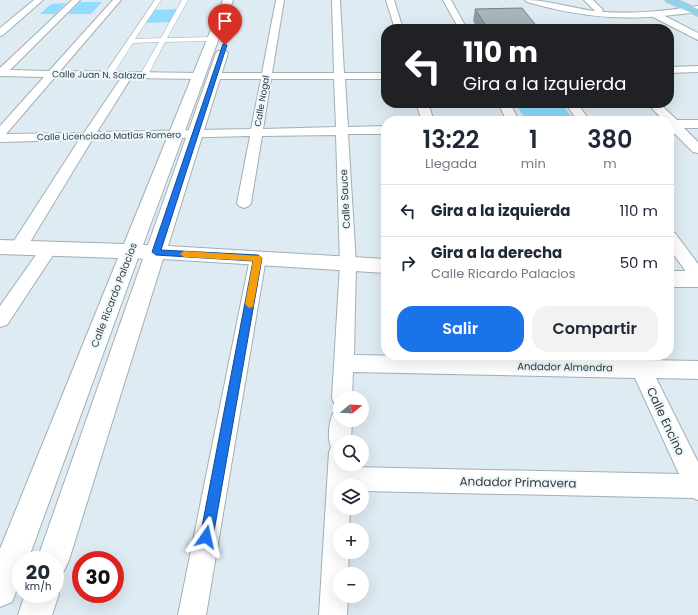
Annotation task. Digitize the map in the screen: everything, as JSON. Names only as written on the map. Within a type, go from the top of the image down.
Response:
[{"type":"main road","points":[[670,0],[694,7]]},
{"type":"street","points":[[0,34],[38,0]]},
{"type":"street","points":[[1,73],[76,0]]},
{"type":"street","points":[[0,133],[117,0]]},
{"type":"street","points":[[108,75],[158,0]]},
{"type":"street","points":[[144,75],[185,0]]},
{"type":"street","name":"Calle Ricardo Palacios","points":[[206,76],[213,39],[228,0]]},
{"type":"street","name":"Calle Ricardo Palacios","points":[[56,551],[156,252],[186,134],[206,76],[240,0]]},
{"type":"street","name":"Calle Nogal","points":[[244,203],[280,0]]},
{"type":"street","name":"Calle Sauce","points":[[336,0],[348,264],[342,391]]},
{"type":"street","points":[[390,0],[397,24]]},
{"type":"street","points":[[447,0],[460,24]]},
{"type":"street","points":[[530,0],[599,10],[635,12],[694,7]]},
{"type":"street","points":[[588,0],[599,10]]},
{"type":"street","points":[[551,3],[569,10],[625,16],[654,14],[694,7]]},
{"type":"street","points":[[654,14],[673,24]]},
{"type":"street","points":[[674,24],[698,37]]},
{"type":"street","points":[[131,41],[213,39]]},
{"type":"street","points":[[674,70],[697,70]]},
{"type":"street","name":"Calle Juan N. Salazar","points":[[1,73],[206,76],[381,76]]},
{"type":"street","points":[[9,247],[88,136],[128,75]]},
{"type":"street","points":[[657,108],[664,116]]},
{"type":"street","points":[[674,124],[698,124]]},
{"type":"street","points":[[674,127],[698,149]]},
{"type":"street","name":"Calle Licenciado Matías Romero","points":[[0,138],[381,130]]},
{"type":"street","name":"Calle Ricardo Palacios","points":[[0,590],[131,251],[186,134]]},
{"type":"street","points":[[674,244],[698,278]]},
{"type":"street","points":[[9,247],[156,252],[381,266]]},
{"type":"street","points":[[0,320],[49,249]]},
{"type":"street","points":[[192,615],[258,258]]},
{"type":"street","points":[[674,279],[698,278]]},
{"type":"street","name":"Andador Almendra","points":[[344,363],[638,362],[698,370]]},
{"type":"street","name":"Calle Encino","points":[[638,362],[698,487]]},
{"type":"street","points":[[339,471],[339,479]]},
{"type":"street","name":"Andador Primavera","points":[[369,480],[698,487]]},
{"type":"street","points":[[333,615],[337,515]]},
{"type":"street","points":[[35,615],[39,603]]},
{"type":"shaded area","points":[[80,2],[102,2],[91,14],[68,14]]},
{"type":"shaded area","points":[[66,3],[55,14],[40,14],[51,4]]},
{"type":"shaded area","points":[[177,9],[170,22],[145,23],[154,10]]},
{"type":"shaded area","points":[[518,108],[565,108],[571,116],[523,116]]},
{"type":"building","points":[[522,8],[535,24],[485,24],[475,9]]},
{"type":"slow traffic","points":[[184,254],[258,258],[249,304]]},
{"type":"route","points":[[206,537],[258,258],[156,252],[225,45]]}]
